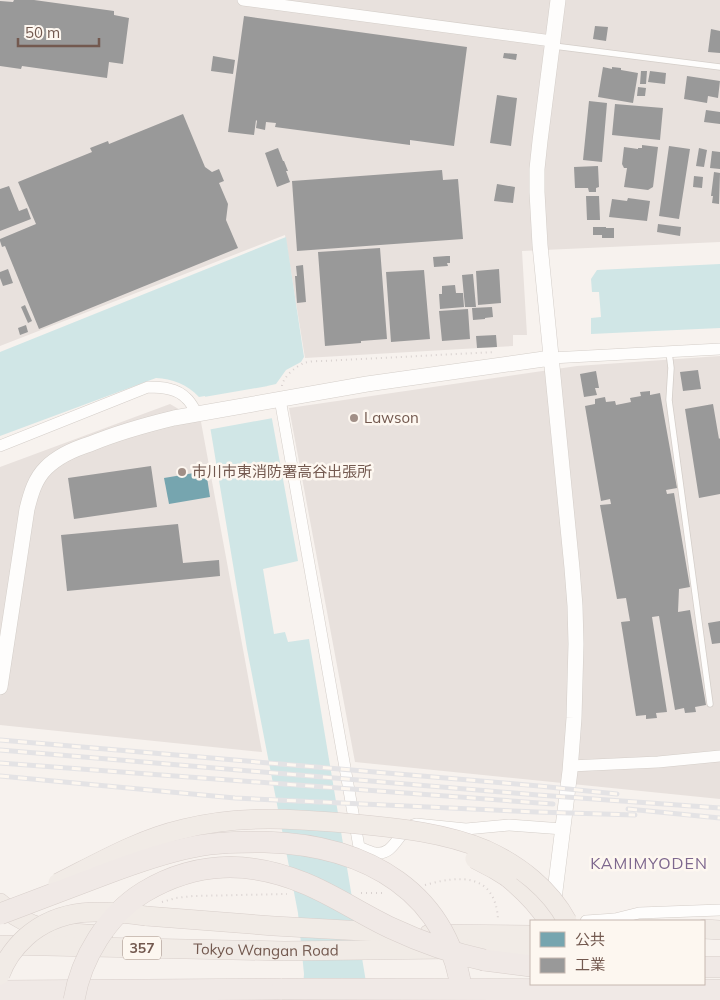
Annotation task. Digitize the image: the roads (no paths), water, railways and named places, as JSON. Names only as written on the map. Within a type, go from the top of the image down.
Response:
[{"type":"highway","points":[[0,908],[34,895],[136,845],[161,835],[214,822],[265,818],[373,826],[452,839],[484,850],[516,866],[542,888],[566,920]]},
{"type":"highway","points":[[309,820],[382,831],[426,841],[465,854],[494,869],[520,888],[547,920]]},
{"type":"highway","points":[[0,914],[144,860],[194,847],[247,842],[274,842],[321,848],[361,860],[378,868],[407,888],[420,901],[442,932],[454,958],[463,1000]]},
{"type":"highway","points":[[74,1000],[79,979],[90,952],[108,925],[126,906],[138,896],[168,879],[218,868],[241,867],[284,875],[391,928],[440,948],[484,960],[530,966]]},
{"type":"highway","points":[[0,903],[15,917],[24,922],[55,931],[174,938],[284,951]]},
{"type":"highway","points":[[0,975],[8,958],[20,942],[32,932],[57,918],[86,912],[111,911],[193,920],[374,932],[530,935]]},
{"type":"highway","points":[[705,929],[720,930]]},
{"type":"highway","points":[[705,942],[720,941]]},
{"type":"highway","name":"Tokyo Wangan Road","points":[[0,945],[284,951],[530,948]]},
{"type":"highway","points":[[705,967],[720,967]]},
{"type":"highway","points":[[571,985],[573,1000]]},
{"type":"highway","points":[[588,985],[590,1000]]},
{"type":"highway","points":[[0,990],[720,990]]},
{"type":"street","points":[[243,0],[552,44]]},
{"type":"street","points":[[552,920],[570,766],[576,678],[575,606],[540,245],[537,192],[540,141],[558,0]]},
{"type":"street","points":[[0,687],[27,508],[32,490],[46,468],[57,459],[76,449],[113,434],[144,425],[367,384],[551,358],[720,349]]},
{"type":"street","points":[[0,446],[148,387],[179,392],[201,414]]},
{"type":"street","points":[[275,400],[359,848],[374,853],[388,850],[407,828],[416,824],[466,829],[509,825],[563,829]]},
{"type":"street","points":[[570,766],[658,762],[720,756]]},
{"type":"street","points":[[600,920],[615,919],[639,913],[720,910]]},
{"type":"street","points":[[549,1000],[550,985]]},
{"type":"lane","points":[[552,44],[720,67]]},
{"type":"lane","points":[[669,352],[671,368],[669,400],[710,704]]},
{"type":"railway","points":[[0,740],[617,794]]},
{"type":"railway","points":[[0,750],[538,795],[720,808]]},
{"type":"railway","points":[[0,763],[553,804]]},
{"type":"railway","points":[[0,776],[235,798],[635,815]]},
{"type":"railway","points":[[628,809],[720,818]]},
{"type":"place","name":"Lawson","points":[[354,418]]},
{"type":"place","name":"市川市東消防署高谷出張所","points":[[182,472]]},
{"type":"district","name":"KAMIMYODEN","points":[[649,863]]}]
